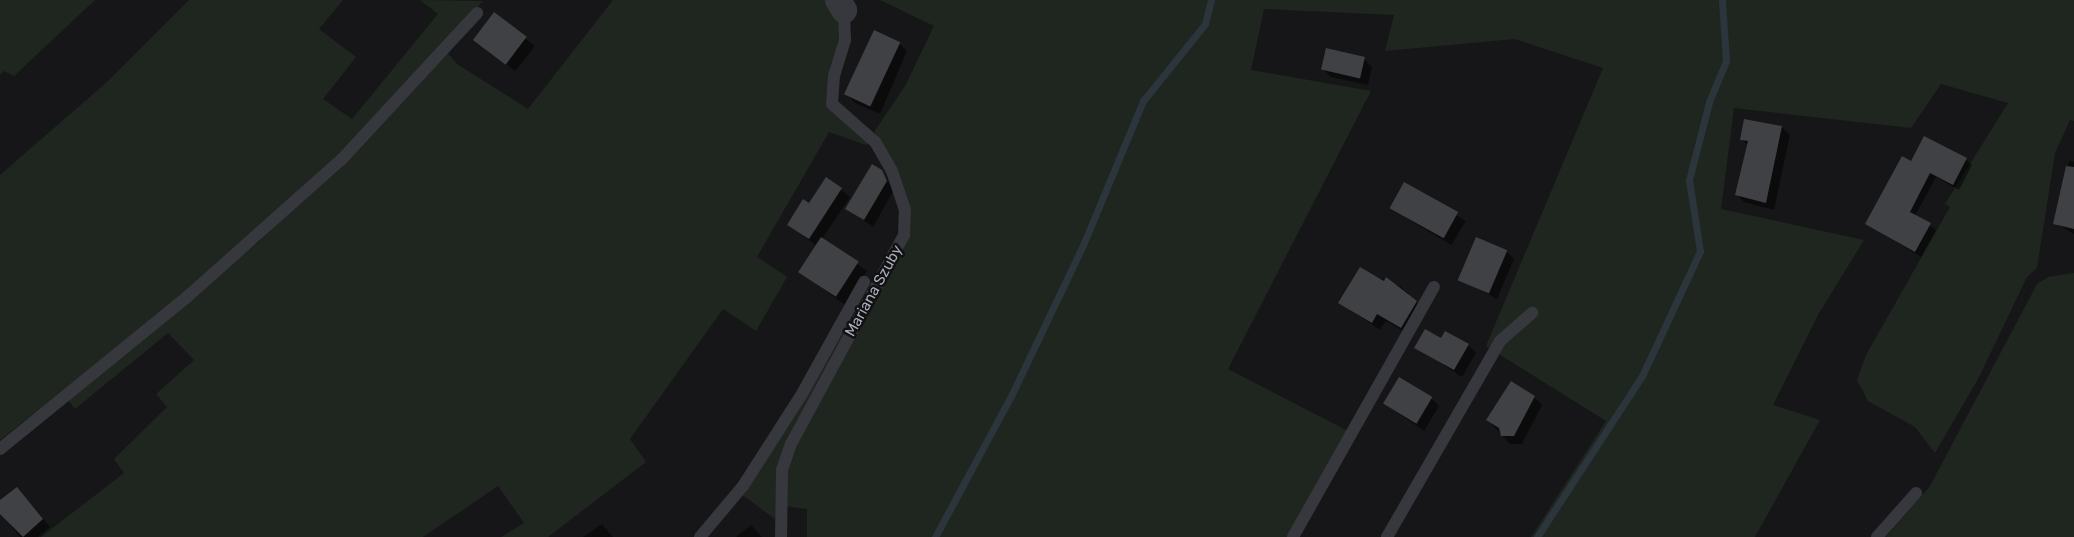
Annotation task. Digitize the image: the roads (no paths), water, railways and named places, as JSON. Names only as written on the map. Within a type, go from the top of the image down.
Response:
[{"type":"lane","name":"Mariana Szuby","points":[[781,537],[782,470],[791,444],[904,235],[905,210],[892,171],[875,142],[832,104],[834,76],[845,40],[841,5]]},
{"type":"lane","points":[[0,449],[187,297],[342,159],[477,13]]},
{"type":"lane","points":[[700,537],[748,479],[864,282]]},
{"type":"lane","points":[[1293,537],[1434,287]]},
{"type":"lane","points":[[1387,537],[1500,341],[1532,313]]},
{"type":"lane","points":[[1877,537],[1916,493]]},
{"type":"waterway","points":[[935,537],[1012,394],[1083,245],[1143,101],[1205,24],[1211,0]]},
{"type":"waterway","points":[[1537,537],[1642,376],[1700,251],[1689,180],[1709,102],[1726,61],[1722,0]]}]
